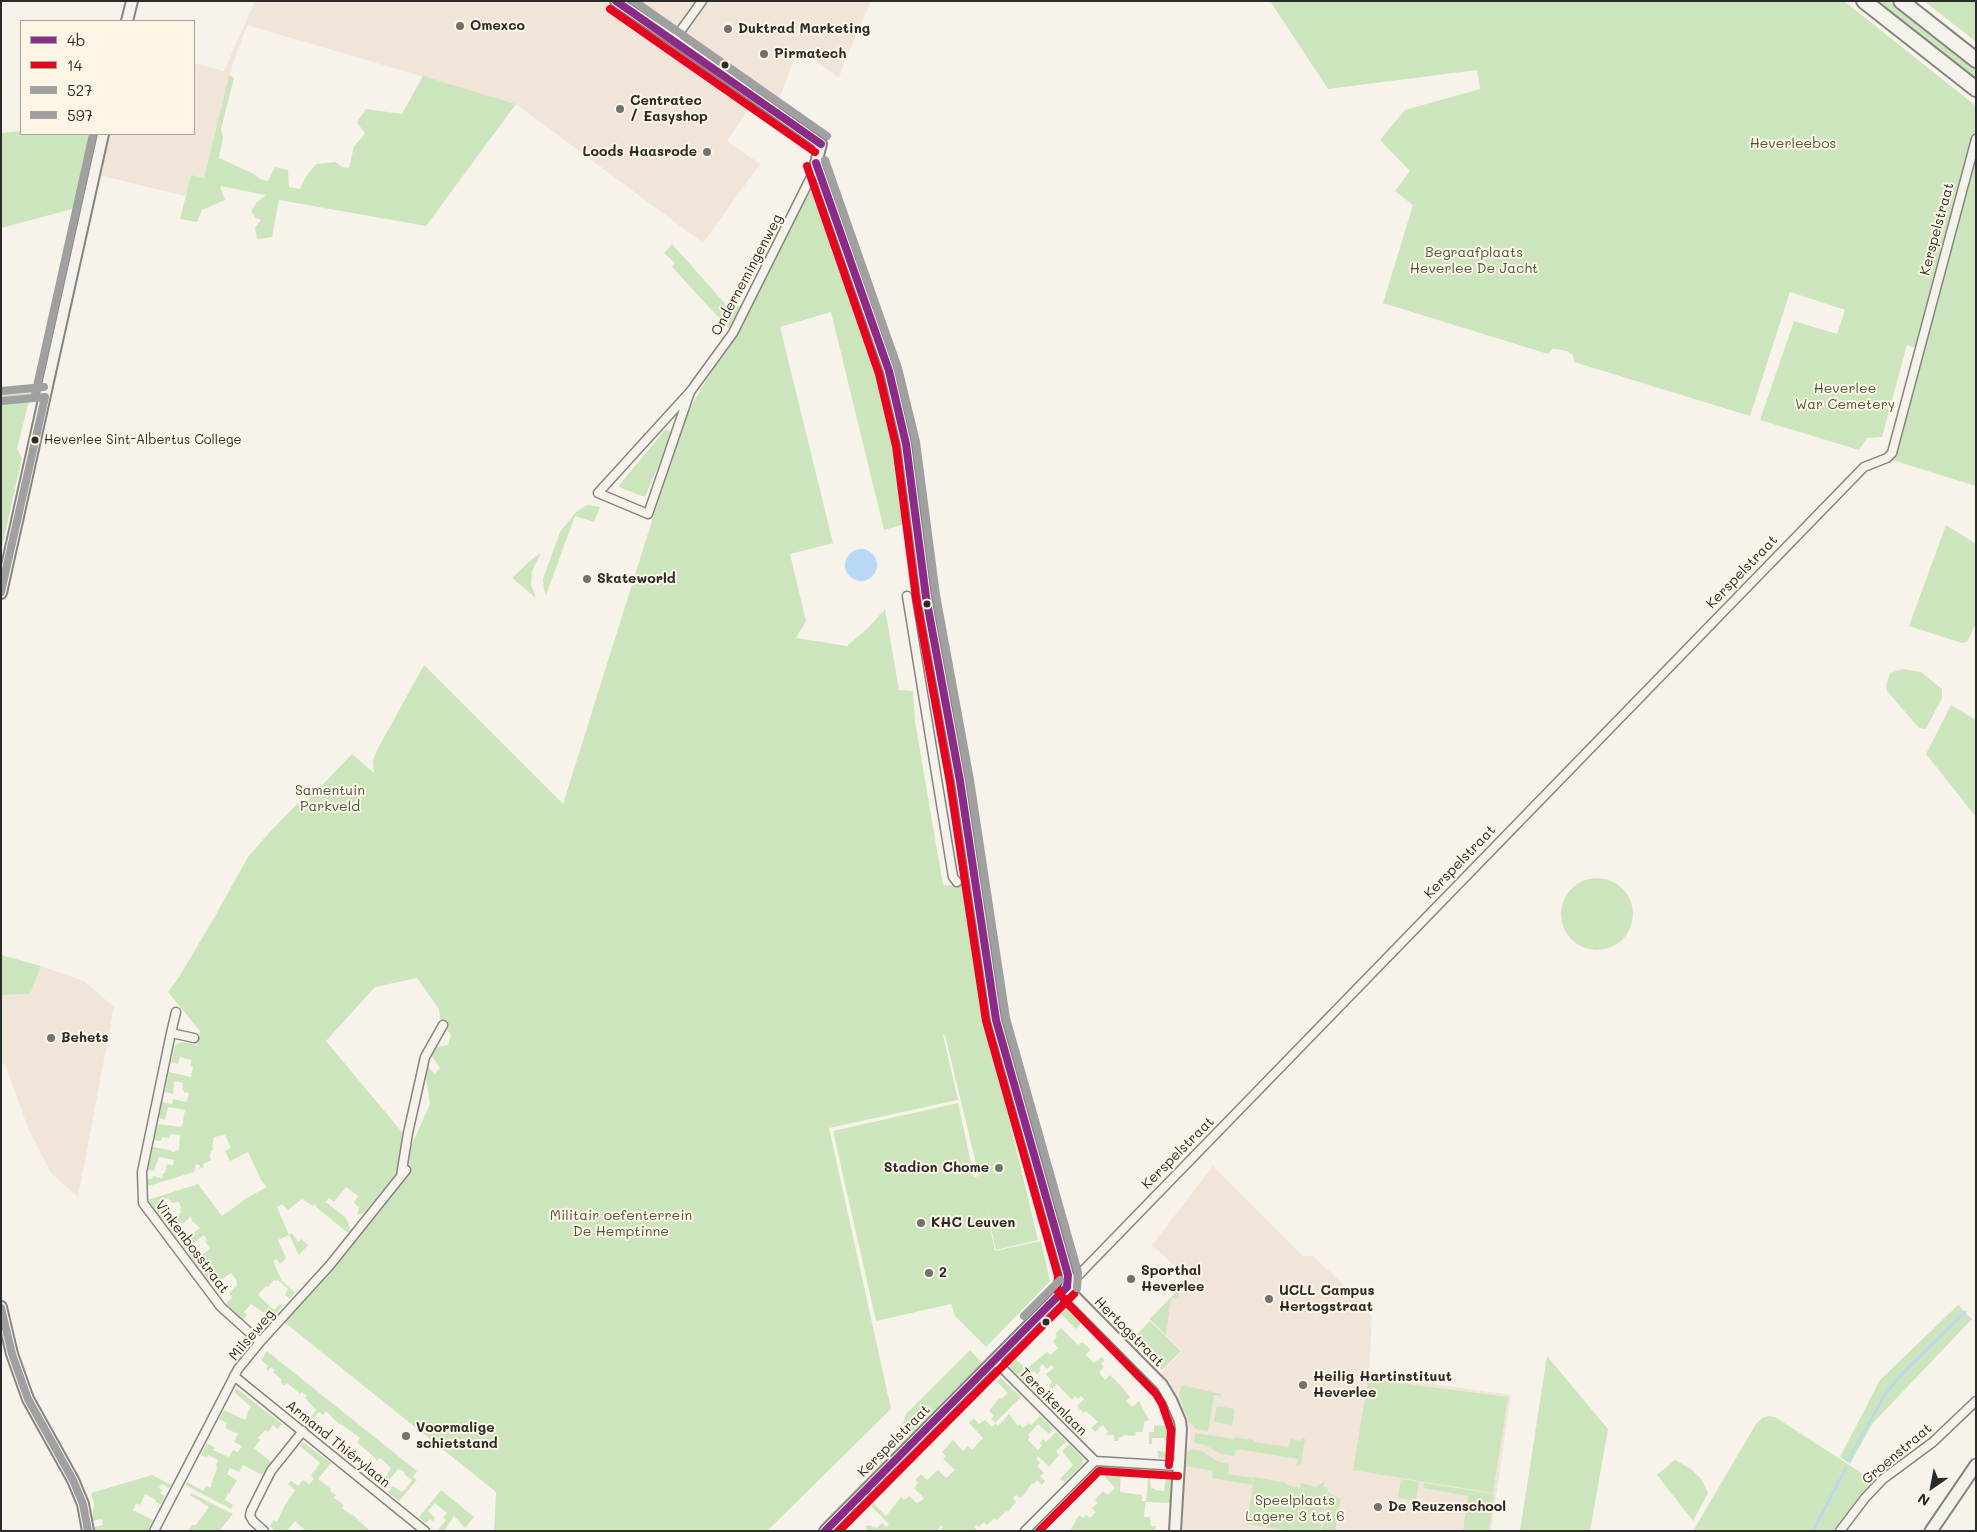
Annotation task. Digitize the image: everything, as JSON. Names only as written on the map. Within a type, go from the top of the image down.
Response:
[{"type":"highway","points":[[1864,1],[1976,89]]},
{"type":"highway","points":[[1901,1],[1973,58]]},
{"type":"main road","points":[[1931,1531],[1971,1481],[1976,1465]]},
{"type":"street","points":[[127,20],[132,1]]},
{"type":"street","points":[[616,1],[821,144],[816,163],[889,371],[904,435],[926,597],[960,781],[996,1020],[1068,1275],[1067,1287]]},
{"type":"street","points":[[674,40],[702,1]]},
{"type":"street","points":[[1,593],[102,135]]},
{"type":"street","name":"Kerspelstraat","points":[[826,1530],[1067,1287],[1864,467],[1887,458],[1892,453],[1976,138]]},
{"type":"street","name":"Ondernemingenweg","points":[[690,392],[648,514],[598,493],[690,392],[733,333],[812,175],[816,163]]},
{"type":"street","points":[[907,596],[952,877],[957,882]]},
{"type":"street","name":"Vinkenbosstraat","points":[[176,1012],[142,1172],[143,1203],[221,1307],[260,1342]]},
{"type":"street","points":[[401,1178],[408,1133],[426,1057],[442,1025]]},
{"type":"street","points":[[172,1033],[194,1038]]},
{"type":"street","name":"Milseweg","points":[[154,1531],[234,1376],[260,1342],[330,1265],[406,1170]]},
{"type":"street","name":"Hertogstraat","points":[[1067,1287],[1164,1388],[1171,1400],[1181,1429],[1175,1531]]},
{"type":"street","points":[[1,1307],[12,1354],[28,1399],[73,1480],[83,1504],[88,1531]]},
{"type":"street","name":"Tereikenlaan","points":[[994,1360],[1095,1461]]},
{"type":"street","name":"Armand Thiérylaan","points":[[234,1376],[425,1531]]},
{"type":"street","name":"Groenstraat","points":[[1840,1531],[1865,1498],[1883,1479],[1933,1442],[1976,1401]]},
{"type":"street","points":[[264,1531],[253,1521],[250,1516],[251,1511],[271,1471],[303,1431]]},
{"type":"street","points":[[1025,1531],[1095,1461],[1179,1466]]},
{"type":"shaded area","points":[[255,1],[871,1],[839,78],[798,49],[778,102],[725,64],[714,81],[750,107],[727,141],[760,164],[703,243],[516,104],[247,25],[229,75],[204,178],[185,196],[94,174],[106,135],[195,135],[195,63],[224,71]]},
{"type":"shaded area","points":[[41,966],[84,981],[114,1007],[78,1197],[51,1173],[28,1128],[5,1064],[1,1064],[1,995],[29,994]]},
{"type":"shaded area","name":"Heilig Hartinstituut Heverlee","points":[[1213,1166],[1302,1255],[1314,1257],[1364,1304],[1372,1318],[1369,1375],[1511,1395],[1491,1531],[1181,1531],[1186,1453],[1190,1439],[1189,1427],[1173,1393],[1161,1377],[1162,1372],[1182,1351],[1149,1319],[1180,1288],[1193,1290],[1194,1285],[1152,1245]]},
{"type":"green space","name":"Heverleebos","points":[[1270,1],[1844,1],[1976,106],[1976,486],[1892,460],[1923,350],[1907,345],[1882,437],[1867,438],[1859,450],[1760,420],[1794,321],[1837,334],[1845,310],[1790,292],[1750,416],[1574,362],[1573,355],[1567,351],[1552,349],[1548,354],[1383,303],[1413,205],[1395,191],[1410,171],[1380,140],[1405,110],[1480,89],[1477,70],[1328,89]]},
{"type":"green space","points":[[1877,1],[1888,1],[1976,70],[1976,79]]},
{"type":"green space","points":[[1924,1],[1976,1],[1976,42],[1975,41]]},
{"type":"green space","points":[[229,75],[234,78],[221,129],[223,138],[219,158],[254,174],[260,179],[268,181],[275,167],[288,170],[289,187],[300,189],[305,178],[316,164],[335,162],[342,167],[349,168],[354,146],[365,134],[357,122],[366,109],[402,114],[423,76],[516,104],[426,226],[279,200],[272,237],[257,239],[255,228],[261,220],[256,218],[251,212],[256,203],[266,195],[220,186],[225,200],[202,210],[197,222],[180,219],[191,175],[204,178]]},
{"type":"green space","points":[[20,131],[20,135],[103,135],[87,205],[1,228],[1,133]]},
{"type":"green space","name":"Militair oefenterrein De Hemptinne","points":[[815,185],[875,352],[901,471],[908,523],[884,530],[831,312],[780,327],[833,543],[790,554],[806,621],[796,638],[847,646],[868,628],[885,609],[899,690],[913,691],[915,721],[943,885],[966,886],[983,1010],[1038,1240],[996,1250],[985,1201],[995,1251],[1041,1241],[1050,1281],[986,1347],[955,1316],[951,1304],[876,1321],[833,1131],[958,1103],[974,1177],[979,1176],[945,1035],[943,1035],[958,1100],[829,1128],[891,1409],[767,1531],[494,1531],[496,1492],[284,1322],[387,1194],[382,1190],[364,1213],[361,1214],[357,1214],[359,1208],[354,1202],[358,1196],[346,1187],[334,1202],[329,1198],[326,1202],[345,1217],[348,1222],[350,1230],[348,1233],[316,1207],[315,1203],[313,1206],[302,1199],[288,1210],[282,1204],[277,1207],[289,1235],[278,1240],[286,1258],[280,1265],[277,1259],[273,1261],[282,1281],[295,1293],[290,1299],[285,1295],[288,1289],[278,1280],[274,1280],[268,1287],[266,1286],[258,1295],[274,1310],[280,1304],[282,1307],[265,1327],[253,1328],[267,1315],[251,1304],[244,1312],[247,1315],[243,1320],[226,1304],[232,1297],[229,1293],[237,1285],[236,1279],[231,1273],[218,1282],[215,1279],[209,1283],[201,1272],[206,1268],[203,1264],[198,1268],[189,1255],[195,1251],[200,1256],[210,1249],[204,1235],[184,1250],[182,1246],[187,1242],[185,1239],[200,1228],[192,1221],[191,1216],[183,1224],[181,1222],[175,1227],[181,1235],[176,1239],[168,1228],[173,1224],[171,1221],[182,1212],[179,1209],[181,1208],[179,1202],[172,1203],[168,1198],[158,1201],[168,1216],[162,1221],[148,1200],[198,1184],[222,1216],[243,1200],[267,1187],[261,1180],[248,1152],[230,1161],[225,1151],[231,1148],[225,1135],[214,1137],[211,1160],[203,1164],[204,1167],[199,1169],[200,1165],[196,1164],[194,1172],[145,1187],[146,1178],[152,1179],[153,1176],[162,1178],[167,1164],[173,1165],[174,1160],[159,1157],[154,1171],[148,1170],[153,1147],[173,1152],[179,1150],[180,1135],[171,1134],[168,1138],[162,1137],[161,1141],[154,1140],[158,1124],[182,1127],[185,1110],[168,1107],[165,1120],[159,1118],[162,1102],[172,1104],[173,1099],[187,1102],[189,1093],[184,1092],[182,1088],[183,1083],[174,1081],[173,1094],[165,1092],[169,1072],[191,1077],[193,1067],[190,1066],[192,1060],[180,1057],[178,1064],[171,1062],[176,1044],[182,1042],[197,1045],[200,1031],[168,992],[214,918],[248,857],[268,834],[297,804],[304,804],[352,754],[374,773],[373,761],[377,750],[424,665],[563,804],[684,419],[733,333],[672,267],[675,263],[664,253],[672,244],[729,308],[748,304],[799,209]],"holes":[[[417,978],[439,1009],[440,1019],[451,1035],[448,1045],[432,1048],[431,1055],[440,1068],[435,1074],[427,1065],[425,1071],[430,1104],[412,1144],[326,1041],[375,987]]]},
{"type":"green space","points":[[38,386],[28,405],[17,449],[22,458],[1,552],[1,388]]},
{"type":"green space","points":[[665,430],[669,431],[671,435],[645,497],[621,488],[620,484]]},
{"type":"green space","points":[[587,505],[600,507],[594,522],[575,516],[546,595],[543,579],[560,532],[576,512]]},
{"type":"green space","points":[[1946,525],[1976,544],[1976,623],[1967,642],[1962,643],[1909,626]]},
{"type":"green space","points":[[541,553],[532,571],[531,585],[536,598],[512,578]]},
{"type":"green space","points":[[1903,669],[1921,672],[1942,689],[1942,698],[1926,729],[1919,728],[1887,691],[1886,686],[1890,673]]},
{"type":"green space","points":[[1951,705],[1976,720],[1976,817],[1926,754]]},
{"type":"green space","points":[[1597,878],[1617,884],[1627,894],[1633,914],[1627,934],[1617,944],[1597,950],[1577,944],[1567,934],[1561,914],[1567,894],[1577,884]]},
{"type":"green space","points":[[1,955],[41,966],[30,994],[1,995]]},
{"type":"green space","points":[[292,1233],[298,1242],[301,1239],[308,1245],[299,1255],[289,1235]]},
{"type":"green space","points":[[1180,1288],[1178,1299],[1171,1298],[1166,1335],[1150,1319]]},
{"type":"green space","points":[[1066,1300],[1069,1300],[1086,1318],[1076,1329],[1061,1314],[1054,1320],[1049,1316]]},
{"type":"green space","points":[[1958,1305],[1972,1319],[1872,1424],[1850,1464],[1840,1457],[1880,1380]]},
{"type":"green space","points":[[1150,1321],[1181,1351],[1162,1370],[1131,1340]]},
{"type":"green space","points":[[1061,1328],[1078,1345],[1082,1342],[1088,1347],[1090,1350],[1086,1355],[1094,1363],[1102,1357],[1105,1360],[1101,1364],[1104,1367],[1099,1372],[1105,1380],[1110,1375],[1122,1387],[1130,1397],[1126,1401],[1132,1407],[1139,1401],[1149,1420],[1144,1422],[1143,1432],[1136,1432],[1135,1436],[1123,1435],[1123,1437],[1119,1437],[1118,1441],[1114,1441],[1114,1435],[1105,1435],[1108,1432],[1103,1425],[1095,1432],[1091,1428],[1098,1422],[1086,1411],[1083,1413],[1077,1406],[1084,1399],[1081,1396],[1078,1399],[1075,1396],[1072,1400],[1057,1384],[1052,1389],[1049,1386],[1052,1382],[1046,1374],[1054,1368],[1052,1365],[1047,1369],[1042,1364],[1039,1368],[1041,1370],[1037,1374],[1034,1371],[1024,1381],[1006,1363],[1006,1359],[1018,1347],[1023,1352],[1016,1359],[1026,1369],[1047,1352],[1051,1355],[1058,1348],[1053,1342],[1057,1336],[1055,1334]]},
{"type":"green space","points":[[970,1350],[982,1363],[909,1435],[903,1425],[906,1414]]},
{"type":"green space","points":[[267,1351],[417,1471],[413,1477],[417,1480],[399,1501],[388,1492],[393,1486],[402,1492],[406,1489],[412,1480],[404,1474],[405,1472],[398,1469],[383,1488],[385,1483],[383,1481],[391,1468],[380,1458],[377,1461],[357,1442],[360,1438],[340,1425],[326,1411],[323,1415],[319,1412],[311,1422],[308,1420],[316,1410],[305,1398],[307,1396],[302,1392],[300,1394],[287,1383],[284,1386],[281,1382],[282,1380],[273,1372],[275,1370],[271,1367],[268,1371],[266,1369],[268,1366],[261,1360]]},
{"type":"green space","points":[[1547,1356],[1608,1429],[1590,1531],[1520,1531]]},
{"type":"green space","points":[[992,1373],[996,1373],[1021,1397],[995,1423],[991,1419],[994,1416],[989,1411],[999,1398],[1001,1399],[1008,1393],[997,1382],[1000,1378],[998,1376],[992,1379],[989,1376]]},
{"type":"green space","points":[[1368,1379],[1508,1397],[1493,1493],[1353,1470]]},
{"type":"green space","points":[[1182,1385],[1221,1394],[1221,1396],[1214,1395],[1208,1431],[1196,1429],[1189,1422],[1179,1395]]},
{"type":"green space","points":[[236,1388],[282,1424],[278,1429],[273,1425],[268,1432],[265,1430],[258,1438],[260,1440],[254,1448],[271,1462],[262,1475],[243,1465],[239,1472],[230,1468],[227,1474],[237,1480],[225,1500],[233,1505],[231,1509],[185,1485],[187,1482],[203,1491],[206,1486],[210,1488],[212,1485],[218,1460],[208,1455],[206,1457],[201,1455],[207,1443],[215,1448],[213,1450],[229,1457],[233,1450],[238,1452],[242,1446],[234,1442],[238,1434],[225,1428],[227,1423],[219,1419],[224,1410],[245,1420],[251,1407],[234,1392]]},
{"type":"green space","points":[[1217,1406],[1235,1409],[1232,1425],[1214,1422]]},
{"type":"green space","points":[[1009,1414],[1018,1426],[1019,1424],[1023,1428],[1029,1423],[1031,1425],[1040,1416],[1053,1429],[1049,1434],[1038,1424],[1028,1435],[1030,1437],[1028,1440],[1038,1450],[1042,1446],[1040,1443],[1043,1439],[1046,1442],[1056,1432],[1066,1442],[1056,1451],[1059,1455],[1049,1467],[1039,1457],[1036,1459],[1040,1463],[1037,1466],[1044,1473],[1040,1476],[1045,1481],[1042,1485],[1037,1480],[1034,1484],[1032,1483],[1023,1496],[1020,1498],[1016,1495],[1013,1498],[1016,1502],[1008,1512],[1006,1511],[997,1520],[994,1518],[987,1525],[984,1522],[979,1527],[977,1525],[974,1527],[978,1531],[940,1531],[943,1527],[941,1525],[937,1531],[866,1531],[865,1527],[868,1525],[877,1528],[882,1523],[886,1527],[889,1524],[865,1500],[868,1498],[886,1516],[901,1497],[904,1500],[909,1496],[917,1503],[921,1501],[924,1498],[914,1488],[918,1483],[915,1480],[921,1474],[927,1480],[938,1470],[946,1478],[955,1470],[943,1459],[946,1456],[942,1452],[953,1440],[963,1451],[968,1446],[972,1450],[983,1438],[969,1423],[974,1418],[979,1424],[985,1420],[992,1427],[996,1423],[998,1426]]},
{"type":"green space","points":[[1775,1417],[1860,1472],[1871,1482],[1833,1531],[1693,1531],[1756,1424],[1762,1418]]},
{"type":"green space","points":[[1172,1424],[1174,1428],[1174,1455],[1170,1458],[1158,1458],[1158,1451],[1167,1452],[1168,1441],[1164,1440],[1164,1438],[1152,1438],[1152,1444],[1149,1444],[1149,1432],[1154,1432],[1154,1425],[1164,1426]]},
{"type":"green space","points":[[1195,1433],[1234,1439],[1235,1437],[1289,1447],[1291,1439],[1301,1441],[1302,1438],[1305,1439],[1301,1464],[1297,1466],[1298,1459],[1236,1449],[1234,1456],[1221,1454],[1205,1445],[1194,1443]]},
{"type":"green space","points":[[303,1442],[331,1463],[318,1479],[336,1495],[334,1498],[344,1505],[342,1508],[352,1514],[370,1531],[306,1531],[295,1521],[287,1531],[275,1531],[270,1526],[273,1520],[277,1522],[295,1490],[288,1484],[291,1481],[298,1486],[303,1480],[309,1484],[314,1479],[311,1475],[320,1463],[300,1446]]},
{"type":"green space","points":[[1069,1444],[1083,1458],[1083,1464],[1065,1482],[1060,1479],[1073,1465],[1062,1451]]},
{"type":"green space","points":[[1192,1449],[1202,1451],[1217,1461],[1229,1464],[1228,1474],[1253,1478],[1252,1485],[1212,1478],[1213,1471],[1186,1466],[1187,1453]]},
{"type":"green space","points":[[1675,1460],[1691,1469],[1702,1480],[1708,1493],[1693,1521],[1657,1475]]},
{"type":"green space","points":[[1098,1469],[1121,1469],[1120,1492],[1142,1495],[1142,1501],[1146,1501],[1149,1470],[1162,1471],[1161,1477],[1152,1477],[1150,1481],[1151,1488],[1164,1491],[1167,1471],[1170,1471],[1173,1475],[1171,1503],[1146,1502],[1144,1517],[1150,1517],[1151,1526],[1156,1526],[1155,1530],[1070,1531],[1079,1515],[1083,1518],[1086,1515],[1090,1518],[1096,1512],[1092,1508],[1098,1503],[1095,1500],[1103,1491],[1108,1495],[1115,1488]]},
{"type":"green space","points":[[152,1475],[171,1485],[169,1488],[161,1484],[159,1488],[162,1490],[160,1493],[165,1496],[161,1504],[145,1494],[140,1505],[136,1503],[133,1510],[153,1520],[147,1531],[94,1531],[93,1527],[103,1525],[102,1519],[92,1521],[94,1504],[91,1493]]},
{"type":"green space","name":"Speelplaats Lagere 3 tot 6","points":[[1254,1477],[1287,1483],[1287,1485],[1300,1488],[1301,1483],[1316,1487],[1325,1481],[1323,1487],[1328,1488],[1320,1531],[1292,1531],[1247,1524]]},
{"type":"green space","points":[[1401,1479],[1419,1482],[1416,1501],[1398,1498]]},
{"type":"green space","points":[[1424,1483],[1494,1494],[1489,1531],[1463,1531],[1468,1496],[1423,1488]]},
{"type":"green space","points":[[441,1490],[474,1517],[465,1528],[454,1516],[444,1531],[437,1531],[446,1520],[443,1518],[447,1513],[435,1503],[428,1511],[435,1518],[433,1521],[430,1519],[426,1523],[419,1517]]},
{"type":"green space","points":[[1328,1492],[1341,1499],[1335,1531],[1322,1531],[1324,1513],[1334,1514],[1325,1512]]},
{"type":"green space","points":[[191,1493],[233,1514],[219,1531],[188,1531],[192,1525],[196,1525],[209,1507],[190,1495]]},
{"type":"water","points":[[861,549],[867,550],[872,554],[876,559],[876,571],[872,576],[867,580],[861,581],[855,580],[850,576],[846,571],[845,565],[846,559],[850,554],[855,550]]},
{"type":"waterway","points":[[1848,1460],[1886,1393],[1903,1373],[1965,1312]]},
{"type":"waterway","points":[[1813,1531],[1846,1468]]},
{"type":"transit line","name":"4b","points":[[616,1],[821,144]]},
{"type":"transit line","name":"527","points":[[634,1],[827,136]]},
{"type":"transit line","name":"14","points":[[610,9],[815,152]]},
{"type":"transit line","name":"527","points":[[35,395],[93,135]]},
{"type":"transit line","name":"527","points":[[825,160],[898,368],[916,442],[936,595],[970,780],[1006,1018],[1078,1272],[1077,1288]]},
{"type":"transit line","name":"4b","points":[[816,163],[889,371],[906,444],[926,597],[960,781],[996,1020],[1068,1275],[1067,1287]]},
{"type":"transit line","name":"14","points":[[807,166],[879,374],[896,446],[916,598],[950,783],[986,1021],[1058,1276],[1057,1290],[1067,1303],[1156,1394],[1162,1404],[1171,1430],[1169,1465]]},
{"type":"transit line","name":"527","points":[[1,391],[44,387]]},
{"type":"transit line","name":"597","points":[[1,401],[45,397]]},
{"type":"transit line","name":"597","points":[[1,592],[45,397]]},
{"type":"transit line","name":"527","points":[[1024,1316],[1060,1280]]},
{"type":"transit line","name":"4b","points":[[825,1531],[1067,1287]]},
{"type":"transit line","name":"14","points":[[839,1531],[1074,1294]]},
{"type":"transit line","name":"597","points":[[1,1308],[12,1354],[28,1399],[73,1480],[83,1504],[88,1531]]},
{"type":"transit line","name":"14","points":[[1039,1531],[1099,1471],[1178,1476]]},
{"type":"place","name":"Omexco","points":[[460,26]]},
{"type":"place","name":"Duktrad Marketing","points":[[728,29]]},
{"type":"place","name":"Pirmatech","points":[[764,54]]},
{"type":"place","name":"Centratec / Easyshop","points":[[620,109]]},
{"type":"place","name":"Loods Haasrode","points":[[707,152]]},
{"type":"place","name":"Heverlee Sint-Albertus College","points":[[35,440]]},
{"type":"place","name":"Skateworld","points":[[587,579]]},
{"type":"place","name":"Behets","points":[[51,1038]]},
{"type":"place","name":"Stadion Chome","points":[[999,1168]]},
{"type":"place","name":"KHC Leuven","points":[[921,1223]]},
{"type":"place","name":"2","points":[[929,1273]]},
{"type":"place","name":"Sporthal Heverlee","points":[[1131,1279]]},
{"type":"place","name":"UCLL Campus Hertogstraat","points":[[1269,1299]]},
{"type":"place","name":"Heilig Hartinstituut Heverlee","points":[[1303,1385]]},
{"type":"place","name":"Voormalige schietstand","points":[[406,1436]]},
{"type":"place","name":"De Reuzenschool","points":[[1378,1507]]},
{"type":"park label","name":"Begraafplaats Heverlee De Jacht","points":[[1474,262]]},
{"type":"park label","name":"Heverlee War Cemetery","points":[[1845,398]]},
{"type":"park label","name":"Samentuin Parkveld","points":[[330,800]]}]
